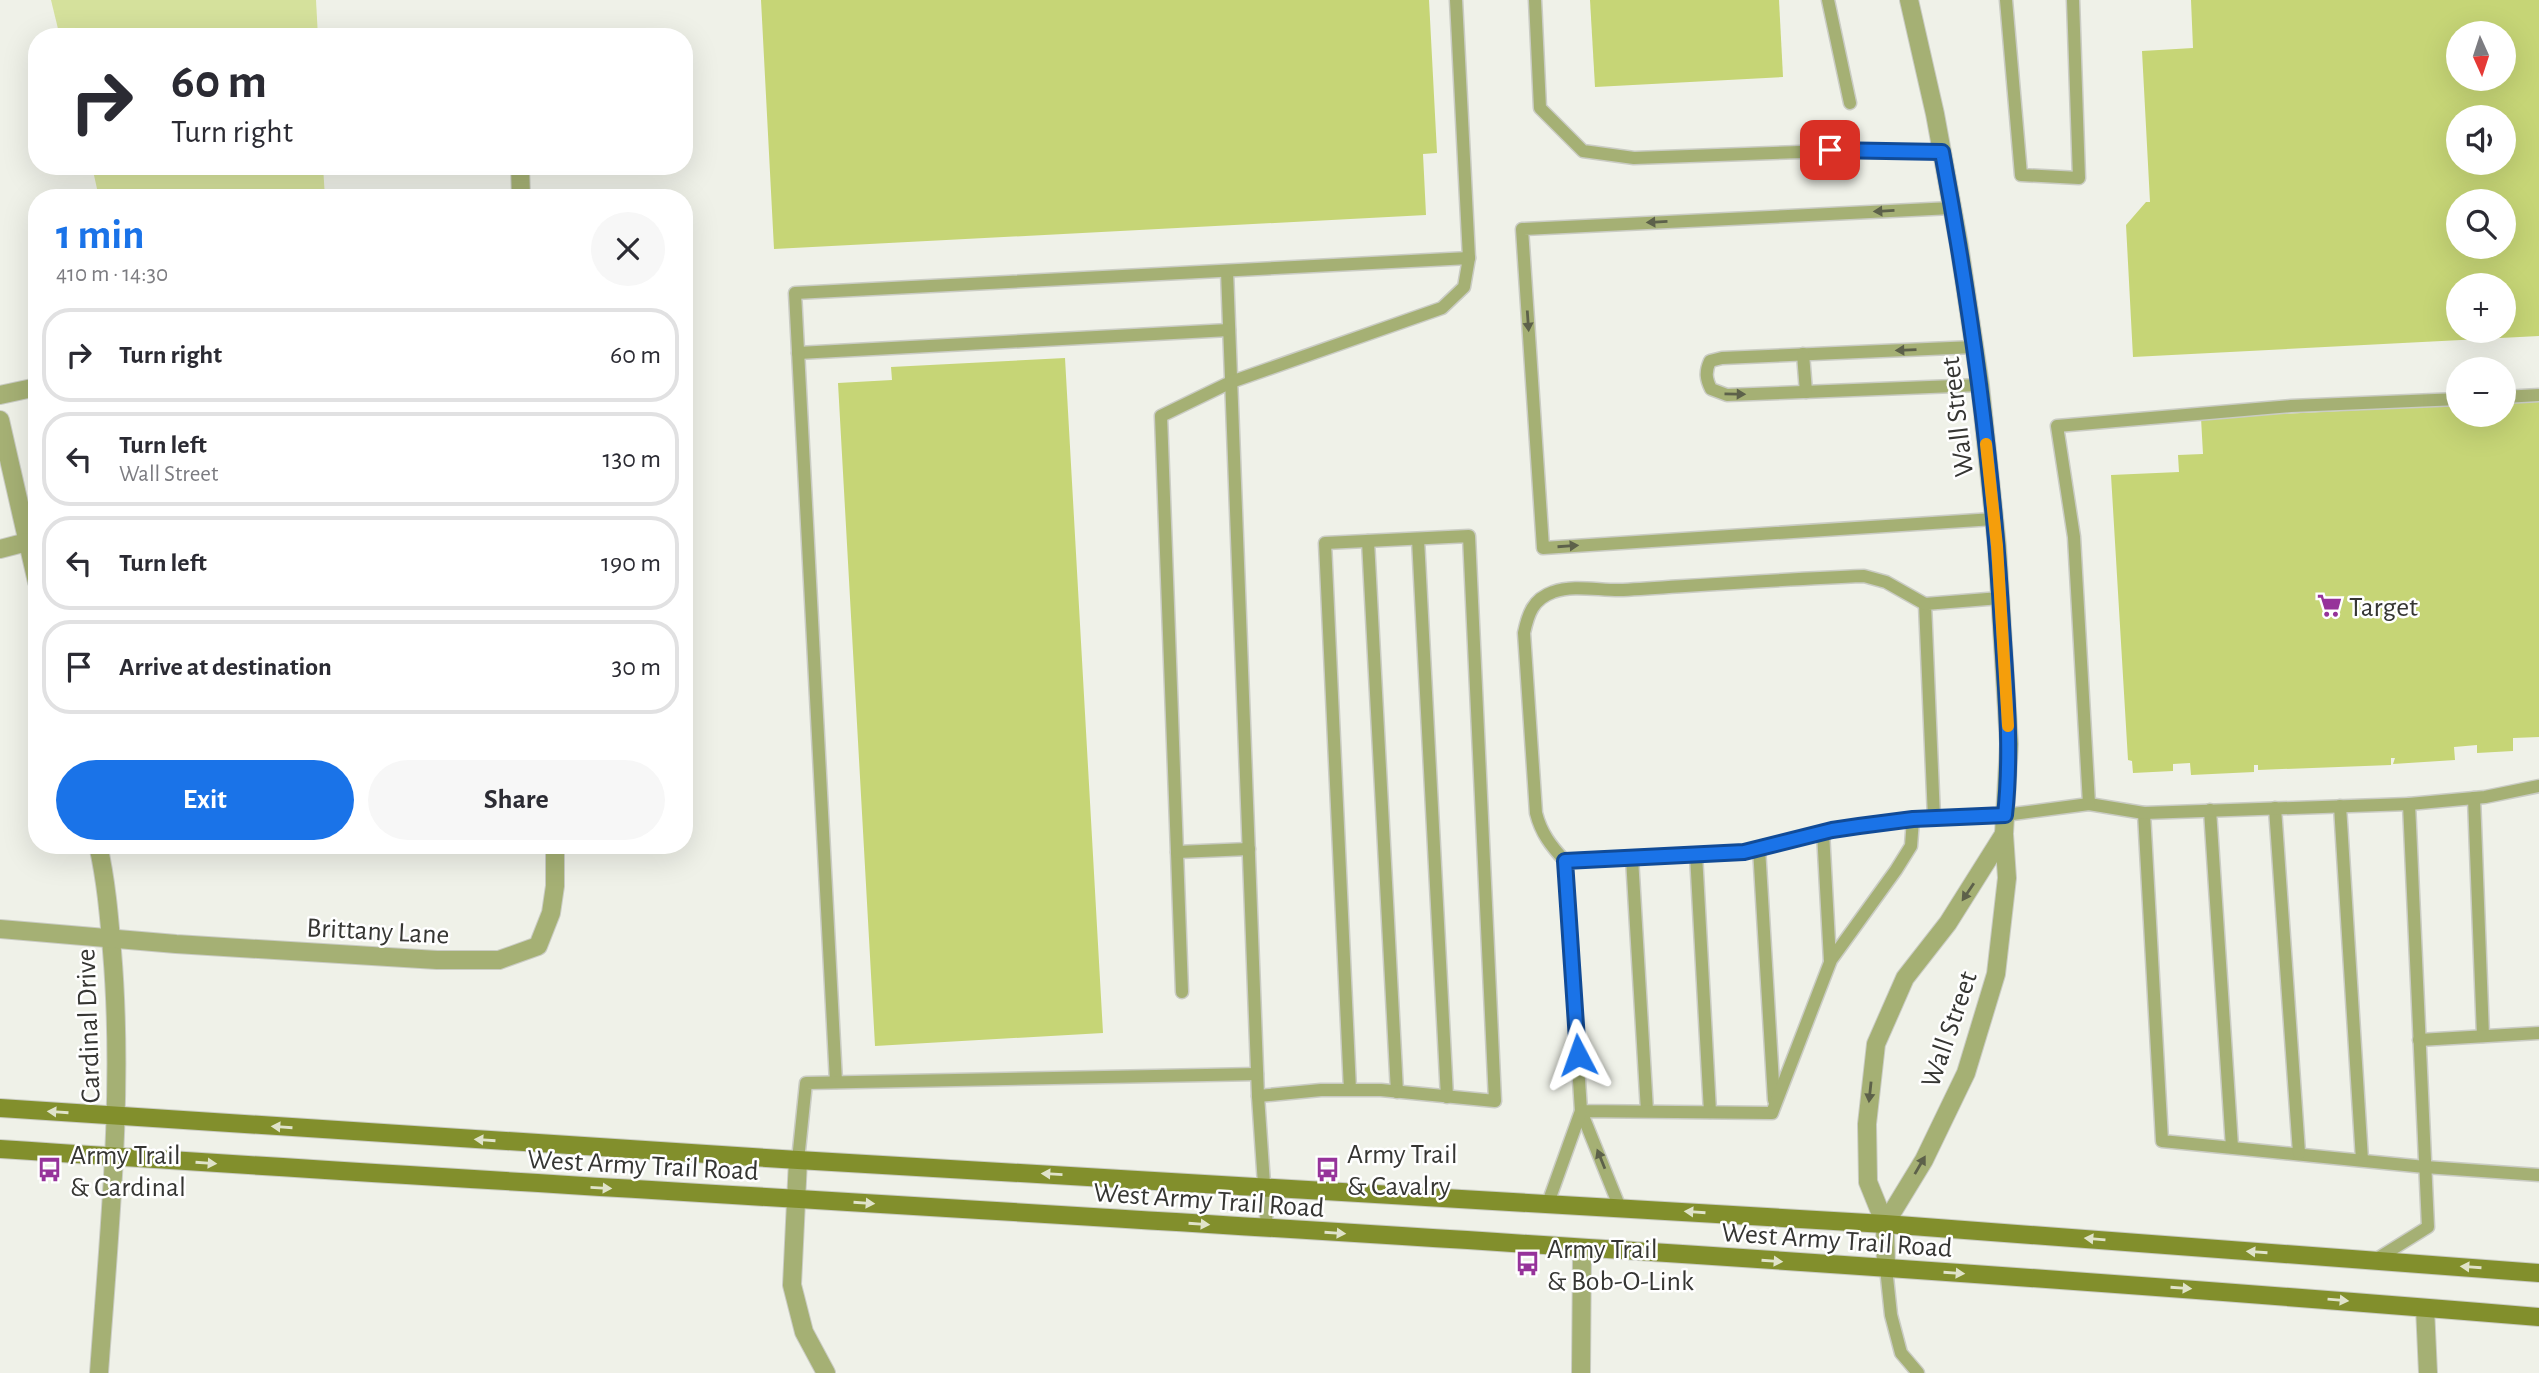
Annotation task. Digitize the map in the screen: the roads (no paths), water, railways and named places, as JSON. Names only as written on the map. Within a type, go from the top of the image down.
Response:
[{"type":"main road","name":"West Army Trail Road","points":[[0,1108],[798,1160],[1885,1224],[2539,1273]]},
{"type":"main road","name":"West Army Trail Road","points":[[0,1149],[1886,1268],[2539,1317]]},
{"type":"street","name":"Wall Street","points":[[1885,1224],[1924,1160],[1970,1061],[1996,974],[2007,878],[2004,834],[2009,744],[1994,519],[1980,385],[1942,152],[1909,0]]},
{"type":"street","points":[[0,395],[28,389]]},
{"type":"street","points":[[0,421],[28,546]]},
{"type":"street","points":[[0,549],[27,542]]},
{"type":"street","name":"Wall Street","points":[[1886,1268],[1885,1224],[1868,1182],[1867,1124],[1876,1044],[1905,978],[1948,923],[2004,834]]},
{"type":"street","name":"Cardinal Drive","points":[[100,854],[106,879],[116,998],[116,1116],[100,1373]]},
{"type":"street","name":"Brittany Lane","points":[[0,929],[176,944],[423,959],[499,960],[538,946],[551,913],[555,886],[555,854]]},
{"type":"street","points":[[798,1160],[792,1284],[804,1332],[826,1373]]},
{"type":"street","points":[[1581,1373],[1582,1249]]},
{"type":"street","points":[[2425,1308],[2428,1373]]},
{"type":"lane","points":[[1182,992],[1161,416],[1231,382],[1442,308],[1464,287],[1469,258],[1456,0]]},
{"type":"lane","points":[[1535,0],[1540,108],[1583,151],[1634,158],[1830,150],[1942,152]]},
{"type":"lane","points":[[1828,0],[1850,103]]},
{"type":"lane","points":[[2006,0],[2021,174],[2079,178],[2073,0]]},
{"type":"lane","points":[[1952,208],[1522,229],[1543,548],[1994,519]]},
{"type":"lane","points":[[836,1082],[795,293],[1469,258]]},
{"type":"lane","points":[[1227,271],[1257,1074],[1267,1228]]},
{"type":"lane","points":[[798,353],[1229,330]]},
{"type":"lane","points":[[1974,347],[1722,358],[1710,361],[1706,369],[1707,380],[1711,389],[1727,395],[1980,385]]},
{"type":"lane","points":[[1803,354],[1806,392]]},
{"type":"lane","points":[[2516,396],[2539,395]]},
{"type":"lane","points":[[2089,804],[2074,537],[2057,426],[2291,406],[2446,399]]},
{"type":"lane","points":[[1258,1096],[1350,1090],[1495,1101],[1469,536],[1325,543],[1350,1090]]},
{"type":"lane","points":[[1418,538],[1447,1097]]},
{"type":"lane","points":[[1368,541],[1397,1092]]},
{"type":"lane","points":[[1620,1208],[1581,1111],[1565,861],[1550,846],[1540,829],[1536,813],[1524,633],[1534,604],[1551,593],[1565,589],[1611,590],[1864,576],[1894,586],[1925,604],[2000,598]]},
{"type":"lane","points":[[1925,604],[1934,818]]},
{"type":"lane","points":[[1565,861],[1744,852],[1823,832],[1913,819],[2005,815],[2089,804],[2144,813],[2409,804],[2474,798],[2539,786]]},
{"type":"lane","points":[[2474,798],[2483,1036]]},
{"type":"lane","points":[[2374,1260],[2428,1227],[2409,804]]},
{"type":"lane","points":[[2340,806],[2362,1160]]},
{"type":"lane","points":[[2275,808],[2299,1153]]},
{"type":"lane","points":[[2210,810],[2232,1147]]},
{"type":"lane","points":[[2144,813],[2162,1141],[2425,1167],[2539,1175]]},
{"type":"lane","points":[[1581,1111],[1772,1113],[1830,962],[1911,846],[1913,819]]},
{"type":"lane","points":[[1823,832],[1830,962]]},
{"type":"lane","points":[[1759,848],[1775,1106]]},
{"type":"lane","points":[[1177,852],[1249,849]]},
{"type":"lane","points":[[1696,854],[1710,1112]]},
{"type":"lane","points":[[1632,858],[1647,1111]]},
{"type":"lane","points":[[2419,1040],[2539,1033]]},
{"type":"lane","points":[[798,1160],[806,1083],[1257,1074]]},
{"type":"lane","points":[[1548,1203],[1581,1111]]},
{"type":"lane","points":[[1886,1268],[1891,1315],[1901,1353],[1918,1373]]},
{"type":"place","name":"Target","points":[[2329,606]]},
{"type":"place","name":"Army Trail & Cavalry","points":[[1327,1169]]},
{"type":"place","name":"Army Trail & Cardinal","points":[[50,1170]]},
{"type":"place","name":"Army Trail & Bob-O-Link","points":[[1527,1264]]}]
